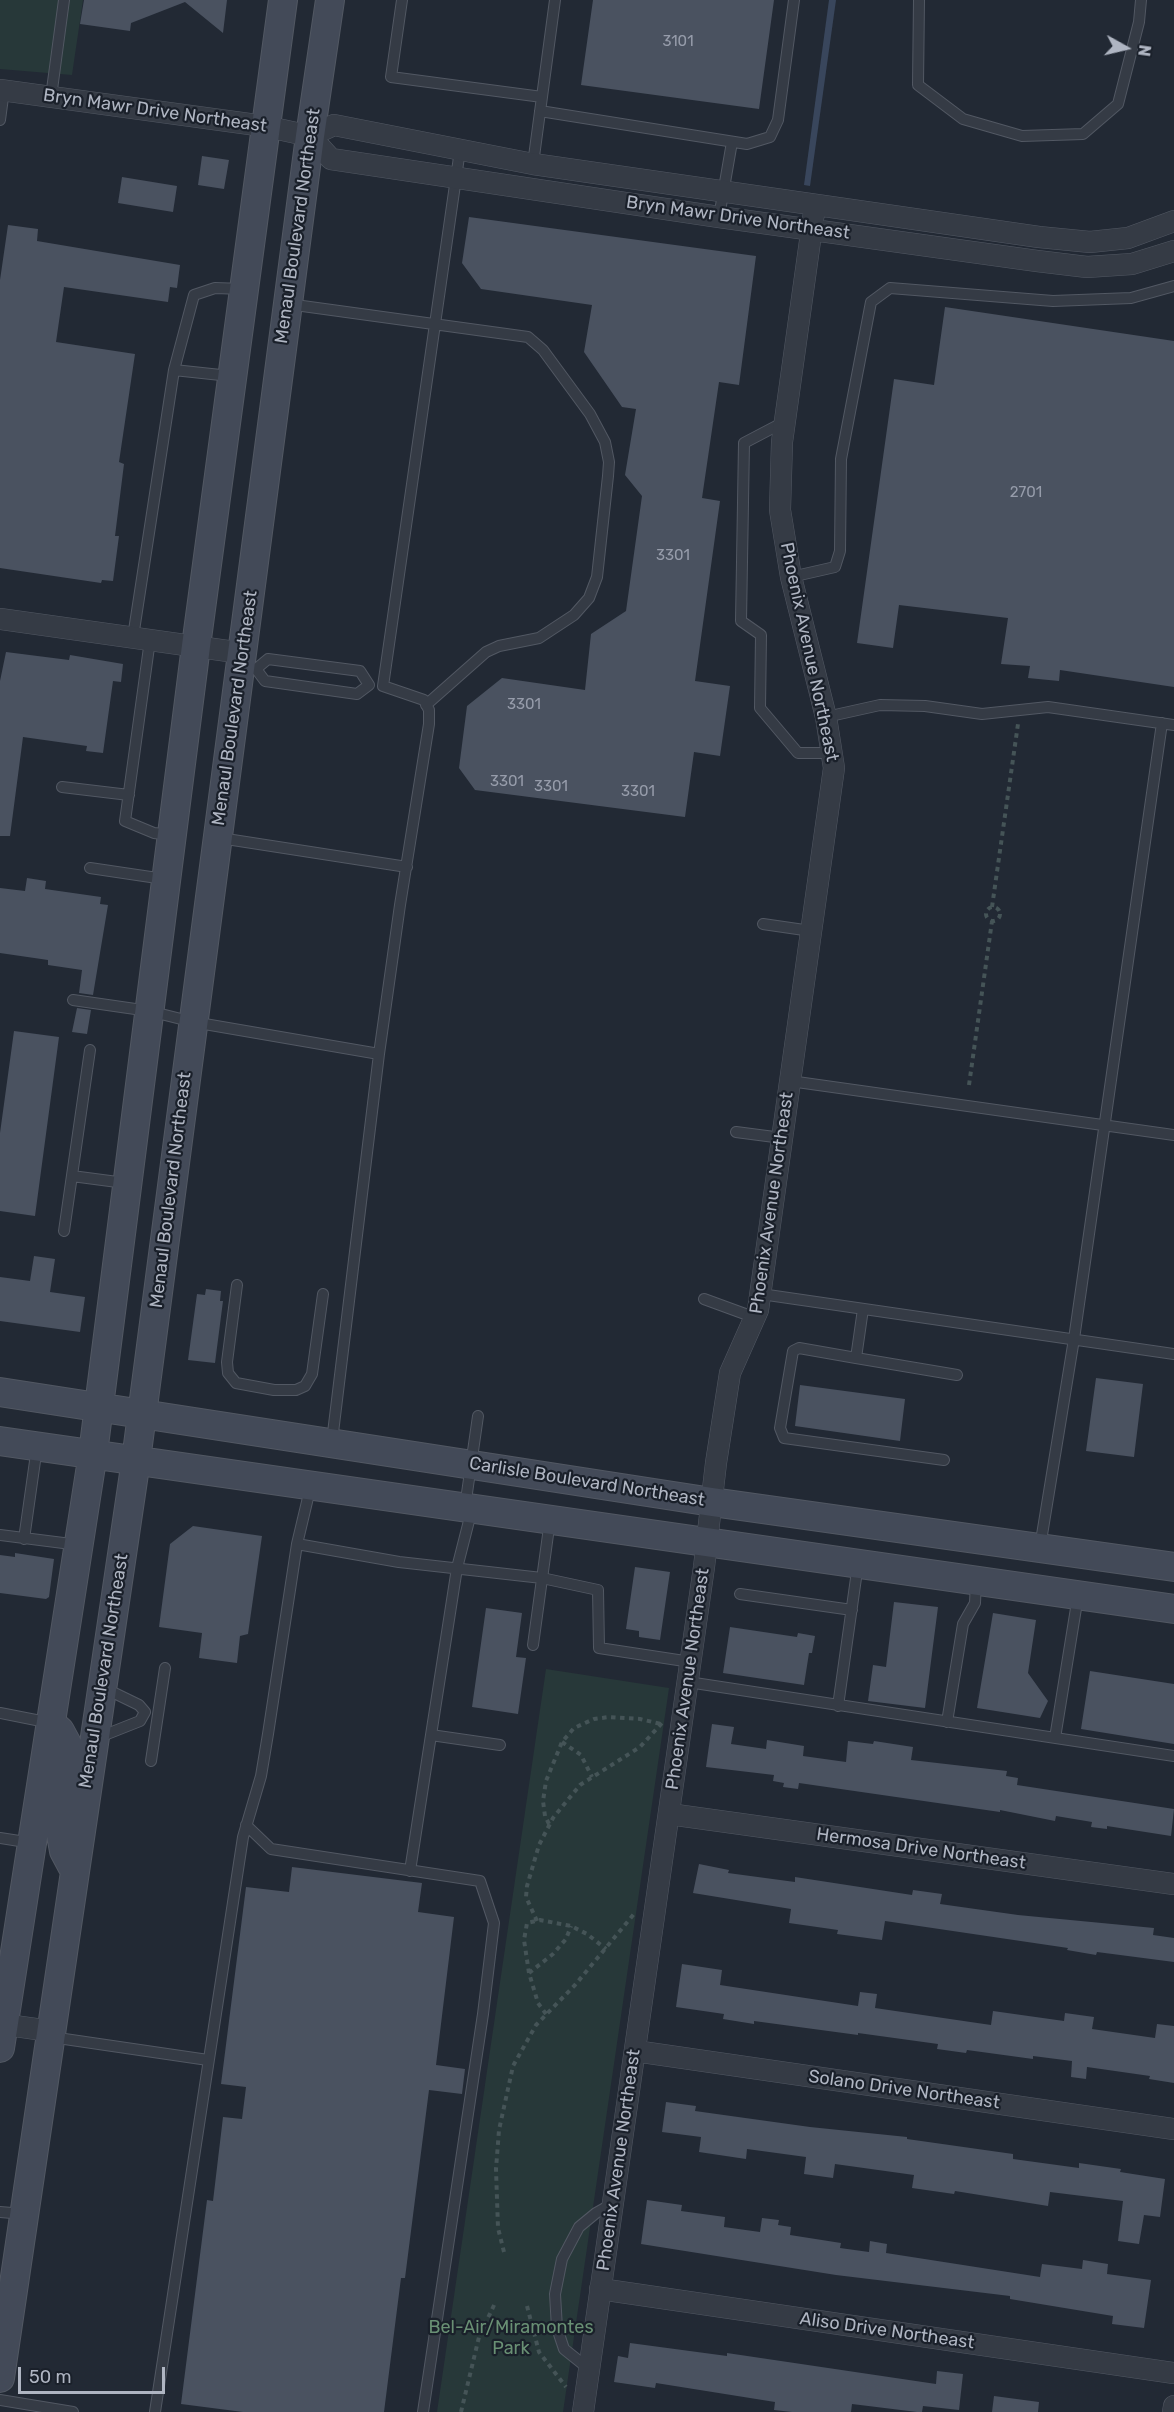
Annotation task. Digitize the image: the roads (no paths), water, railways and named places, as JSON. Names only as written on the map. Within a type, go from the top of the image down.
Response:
[{"type":"main road","points":[[1,2032],[6,1975],[32,1843],[93,1453],[231,376],[283,0]]},
{"type":"main road","name":"Menaul Boulevard Northeast","points":[[0,2379],[12,2213],[50,2034],[136,1460],[192,1022],[246,663],[288,304],[330,0]]},
{"type":"main road","name":"Carlisle Boulevard Northeast","points":[[0,1392],[712,1502],[1174,1567]]},
{"type":"main road","points":[[0,1441],[1174,1609]]},
{"type":"main road","points":[[858,1564],[876,1557],[898,1553],[1017,1569],[1024,1567],[1040,1548]]},
{"type":"main road","points":[[51,1723],[60,1731],[67,1744],[68,1764],[60,1829],[64,1851],[74,1870]]},
{"type":"street","name":"Bryn Mawr Drive Northeast","points":[[2,90],[264,126],[310,136],[331,159],[456,179],[519,185],[719,217],[1037,261],[1087,267],[1132,264],[1174,251]]},
{"type":"street","name":"Bryn Mawr Drive Northeast","points":[[310,136],[334,124],[528,163],[1039,237],[1090,242],[1128,238],[1171,223]]},
{"type":"street","name":"Phoenix Avenue Northeast","points":[[582,2412],[730,1373],[756,1318],[834,768],[826,717],[791,577],[780,510],[784,421],[815,205]]},
{"type":"street","points":[[0,620],[196,646],[246,663]]},
{"type":"street","name":"Hermosa Drive Northeast","points":[[669,1814],[1174,1884]]},
{"type":"street","points":[[1,2032],[50,2034]]},
{"type":"street","name":"Solano Drive Northeast","points":[[635,2051],[1174,2129]]},
{"type":"street","name":"Aliso Drive Northeast","points":[[600,2289],[1174,2373]]},
{"type":"street","points":[[1173,2412],[1174,2406]]},
{"type":"lane","points":[[51,97],[64,0]]},
{"type":"lane","points":[[402,0],[392,77],[542,97]]},
{"type":"lane","points":[[519,185],[528,163],[540,111],[555,0]]},
{"type":"lane","points":[[540,111],[747,144],[770,137],[778,120],[794,0]]},
{"type":"lane","points":[[919,0],[918,84],[963,119],[1022,136],[1083,134],[1118,104],[1138,22],[1141,0]]},
{"type":"lane","points":[[0,120],[2,90]]},
{"type":"lane","points":[[719,217],[732,142]]},
{"type":"lane","points":[[383,686],[460,150]]},
{"type":"lane","points":[[1037,261],[1039,237]]},
{"type":"lane","points":[[791,577],[835,567],[840,551],[841,459],[871,302],[890,288],[1053,301],[1131,298],[1174,286]]},
{"type":"lane","points":[[172,835],[154,833],[125,821],[142,639],[174,370],[194,296],[204,290],[215,288],[243,289]]},
{"type":"lane","points":[[288,304],[528,338],[543,350],[590,414],[605,442],[609,462],[597,577],[589,598],[574,615],[539,638],[499,646],[486,652],[426,705]]},
{"type":"lane","points":[[174,370],[231,376]]},
{"type":"lane","points":[[784,421],[744,442],[741,621],[761,635],[760,708],[798,753],[831,753]]},
{"type":"lane","points":[[246,663],[268,659],[360,671],[369,685]]},
{"type":"lane","points":[[246,663],[265,681],[357,694],[369,685],[383,686],[413,695],[429,710],[429,724],[380,1054],[332,1443]]},
{"type":"lane","points":[[826,717],[880,705],[925,705],[982,714],[1048,707],[1168,724],[1103,1125],[1074,1339],[1040,1548]]},
{"type":"lane","points":[[62,787],[129,795]]},
{"type":"lane","points":[[218,838],[407,867]]},
{"type":"lane","points":[[90,868],[166,880]]},
{"type":"lane","points":[[763,924],[811,931]]},
{"type":"lane","points":[[73,999],[380,1054]]},
{"type":"lane","points":[[64,1231],[90,1050]]},
{"type":"lane","points":[[790,1081],[1174,1135]]},
{"type":"lane","points":[[736,1132],[782,1138]]},
{"type":"lane","points":[[72,1176],[127,1184]]},
{"type":"lane","points":[[237,1285],[227,1362],[228,1373],[236,1383],[274,1390],[296,1390],[305,1386],[312,1374],[323,1294]]},
{"type":"lane","points":[[760,1294],[1174,1354]]},
{"type":"lane","points":[[704,1299],[756,1318]]},
{"type":"lane","points":[[856,1358],[863,1309]]},
{"type":"lane","points":[[944,1460],[784,1438],[780,1428],[793,1351],[799,1348],[957,1376]]},
{"type":"lane","points":[[410,1870],[457,1568],[469,1508],[478,1416]]},
{"type":"lane","points":[[24,1539],[37,1446]]},
{"type":"lane","points":[[155,2412],[246,1825],[261,1776],[297,1544],[311,1485]]},
{"type":"lane","points":[[533,1645],[550,1520]]},
{"type":"lane","points":[[0,1535],[79,1545]]},
{"type":"lane","points":[[297,1544],[399,1562],[542,1578],[598,1590],[599,1648],[689,1672],[838,1706],[1174,1756]]},
{"type":"lane","points":[[838,1706],[858,1564]]},
{"type":"lane","points":[[947,1722],[963,1624],[975,1603],[976,1581]]},
{"type":"lane","points":[[740,1594],[852,1610]]},
{"type":"lane","points":[[1055,1738],[1078,1595]]},
{"type":"lane","points":[[151,1761],[165,1668]]},
{"type":"lane","points":[[94,1740],[140,1721],[145,1712],[139,1705],[102,1687]]},
{"type":"lane","points":[[0,1713],[51,1723]]},
{"type":"lane","points":[[143,1715],[157,1717]]},
{"type":"lane","points":[[430,1735],[500,1745]]},
{"type":"lane","points":[[246,1825],[271,1849],[480,1881],[494,1923],[483,2014],[423,2412]]},
{"type":"lane","points":[[0,1838],[32,1843]]},
{"type":"lane","points":[[50,2034],[208,2060]]},
{"type":"lane","points":[[589,2369],[564,2349],[557,2328],[555,2294],[562,2259],[579,2227],[596,2212],[613,2204]]},
{"type":"lane","points":[[0,2400],[73,2412]]},
{"type":"water","points":[[829,0],[836,0],[810,186],[804,185]]},
{"type":"park label","name":"Bel-Air/Miramontes Park","points":[[511,2338]]}]
